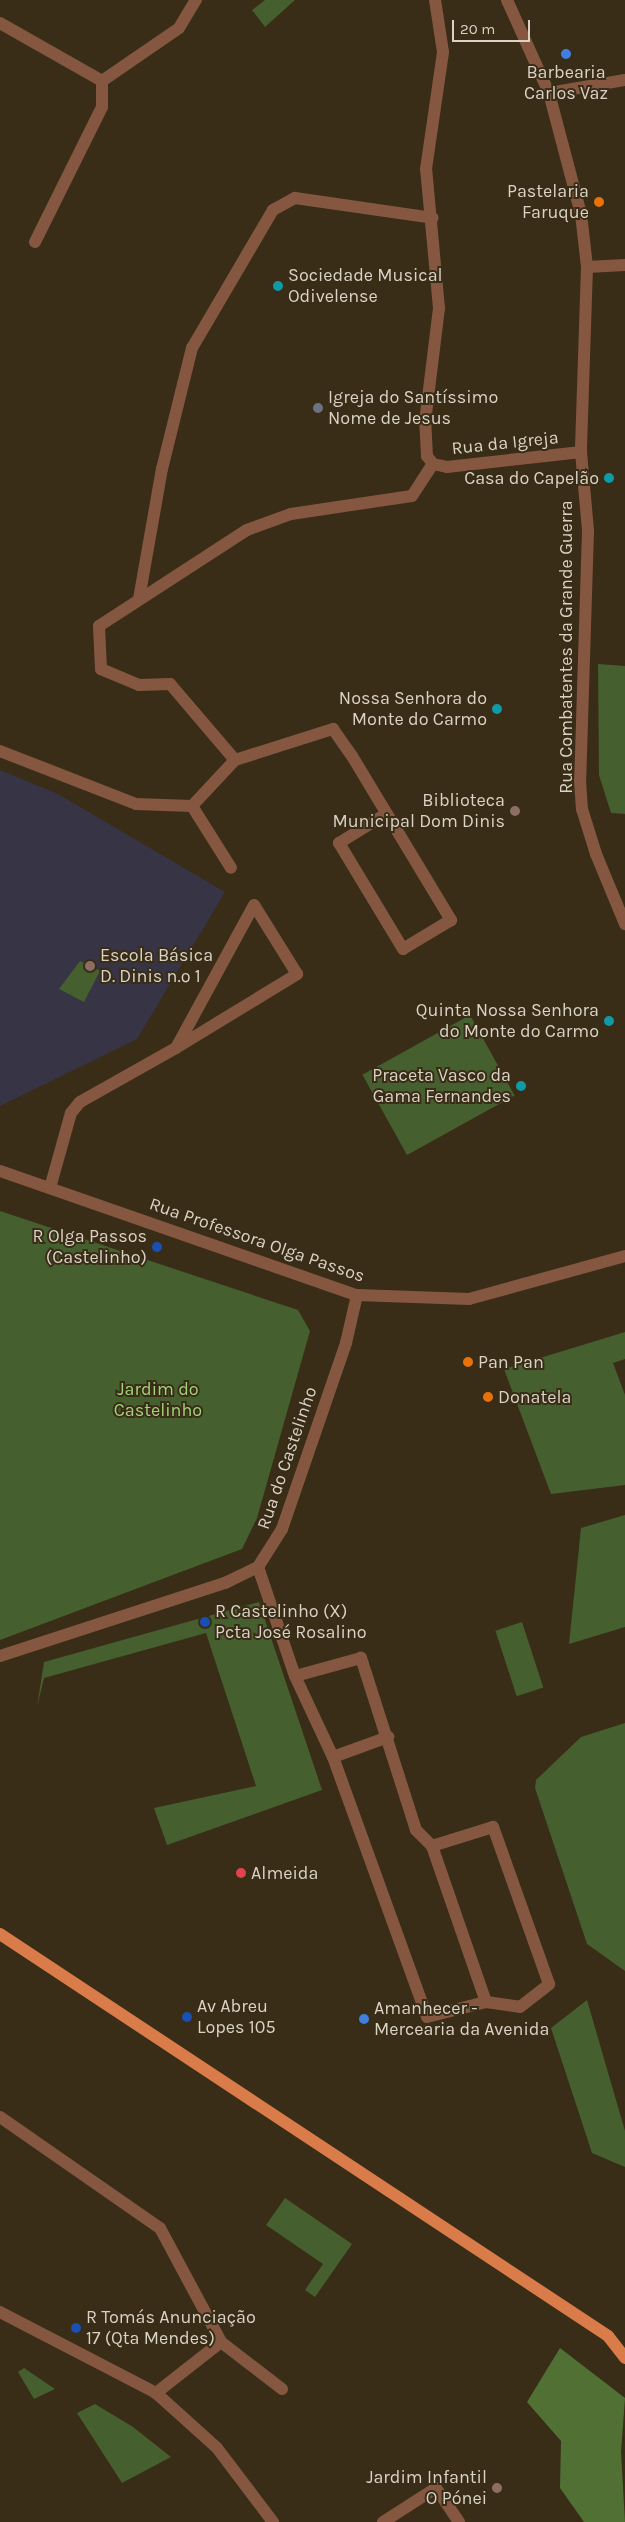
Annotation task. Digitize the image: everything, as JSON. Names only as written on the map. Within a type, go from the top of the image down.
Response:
[{"type":"main road","points":[[0,1934],[608,2336],[625,2358]]},
{"type":"main road","points":[[608,2336],[625,2340]]},
{"type":"street","points":[[102,81],[179,28],[196,0]]},
{"type":"street","points":[[235,760],[170,684],[139,685],[101,669],[99,626],[139,599],[267,521],[412,496],[433,464],[426,456],[425,422],[439,308],[434,218],[426,169],[443,52],[435,0]]},
{"type":"street","name":"Rua Combatentes da Grande Guerra","points":[[507,0],[549,93],[575,180],[587,267],[581,452],[588,531],[582,809],[625,924]]},
{"type":"street","points":[[0,23],[102,81]]},
{"type":"street","points":[[549,93],[625,80]]},
{"type":"street","points":[[35,242],[102,107],[102,81]]},
{"type":"street","points":[[139,599],[162,469],[192,348],[273,210],[295,198],[434,218]]},
{"type":"street","points":[[587,267],[625,265]]},
{"type":"street","name":"Rua da Igreja","points":[[433,464],[446,467],[581,452]]},
{"type":"street","points":[[0,752],[136,804],[192,806],[235,760],[333,729],[386,814],[451,920],[403,949],[339,843],[386,814]]},
{"type":"street","points":[[192,806],[231,868]]},
{"type":"street","points":[[50,1188],[71,1113],[80,1102],[176,1048],[297,974],[254,905],[176,1048]]},
{"type":"street","name":"Rua Professora Olga Passos","points":[[0,1170],[357,1294],[469,1299],[625,1256]]},
{"type":"street","name":"Rua do Castelinho","points":[[258,1567],[282,1529],[346,1343],[357,1294]]},
{"type":"street","points":[[0,1656],[225,1583],[258,1567],[295,1676],[333,1757],[427,2017],[486,2002],[520,2007],[549,1984],[493,1827],[432,1846]]},
{"type":"street","points":[[295,1676],[361,1658],[388,1737],[416,1830],[432,1846],[486,2002]]},
{"type":"street","points":[[333,1757],[388,1737]]},
{"type":"street","points":[[0,2117],[160,2228],[221,2342],[282,2389]]},
{"type":"street","points":[[0,2312],[156,2393],[217,2448],[273,2522]]},
{"type":"street","points":[[156,2393],[221,2342]]},
{"type":"street","points":[[383,2522],[436,2488],[459,2522]]},
{"type":"shaded area","name":"Escola Básica D. Dinis n.º 1","points":[[0,770],[58,794],[225,892],[137,1039],[0,1106]]},
{"type":"green space","points":[[265,0],[295,0],[265,27],[252,10]]},
{"type":"green space","points":[[598,664],[625,666],[625,814],[611,813],[599,775]]},
{"type":"green space","points":[[80,961],[100,971],[84,1002],[59,989]]},
{"type":"green space","points":[[470,1015],[515,1095],[407,1155],[362,1075]]},
{"type":"green space","name":"Jardim do Castelinho","points":[[0,1211],[298,1310],[310,1331],[257,1518],[242,1549],[0,1640]]},
{"type":"green space","points":[[625,1332],[625,1359],[613,1363],[625,1395],[625,1485],[551,1494],[504,1369]]},
{"type":"green space","points":[[625,1515],[625,1627],[569,1644],[581,1528]]},
{"type":"green space","points":[[259,1602],[322,1790],[167,1845],[154,1808],[256,1786],[206,1633],[44,1678],[37,1707],[44,1662]]},
{"type":"green space","points":[[522,1622],[543,1688],[517,1696],[495,1631]]},
{"type":"green space","points":[[625,1723],[625,1971],[587,1944],[535,1788],[536,1780],[581,1737]]},
{"type":"green space","points":[[587,2000],[625,2131],[625,2167],[592,2153],[551,2028]]},
{"type":"green space","points":[[285,2198],[352,2244],[315,2297],[305,2290],[323,2264],[266,2225]]},
{"type":"green space","points":[[560,2348],[625,2398],[621,2452],[625,2522],[584,2522],[560,2488],[561,2441],[527,2402]]},
{"type":"green space","points":[[24,2368],[55,2389],[34,2399],[18,2372]]},
{"type":"green space","points":[[95,2404],[133,2427],[171,2457],[122,2483],[77,2413]]},
{"type":"place","name":"Barbearia Carlos Vaz","points":[[566,54]]},
{"type":"place","name":"Pastelaria Faruque","points":[[599,202]]},
{"type":"place","name":"Sociedade Musical Odivelense","points":[[278,286]]},
{"type":"place","name":"Igreja do Santíssimo Nome de Jesus","points":[[318,408]]},
{"type":"place","name":"Casa do Capelão","points":[[609,478]]},
{"type":"place","name":"Nossa Senhora do Monte do Carmo","points":[[497,709]]},
{"type":"place","name":"Biblioteca Municipal Dom Dinis","points":[[515,811]]},
{"type":"place","name":"Escola Básica D. Dinis n.º 1","points":[[90,966]]},
{"type":"place","name":"Quinta Nossa Senhora do Monte do Carmo","points":[[609,1021]]},
{"type":"place","name":"Praceta Vasco da Gama Fernandes","points":[[521,1086]]},
{"type":"place","name":"R Olga Passos (Castelinho)","points":[[157,1247]]},
{"type":"place","name":"Pan Pan","points":[[468,1362]]},
{"type":"place","name":"Donatela","points":[[488,1397]]},
{"type":"place","name":"R Castelinho (X) Pcta José Rosalino","points":[[205,1622]]},
{"type":"place","name":"Almeida","points":[[241,1873]]},
{"type":"place","name":"Av Abreu Lopes 105","points":[[187,2017]]},
{"type":"place","name":"Amanhecer - Mercearia da Avenida","points":[[364,2019]]},
{"type":"place","name":"R Tomás Anunciação 17 (Qta Mendes)","points":[[76,2328]]},
{"type":"place","name":"Jardim Infantil O Pónei","points":[[497,2488]]}]
